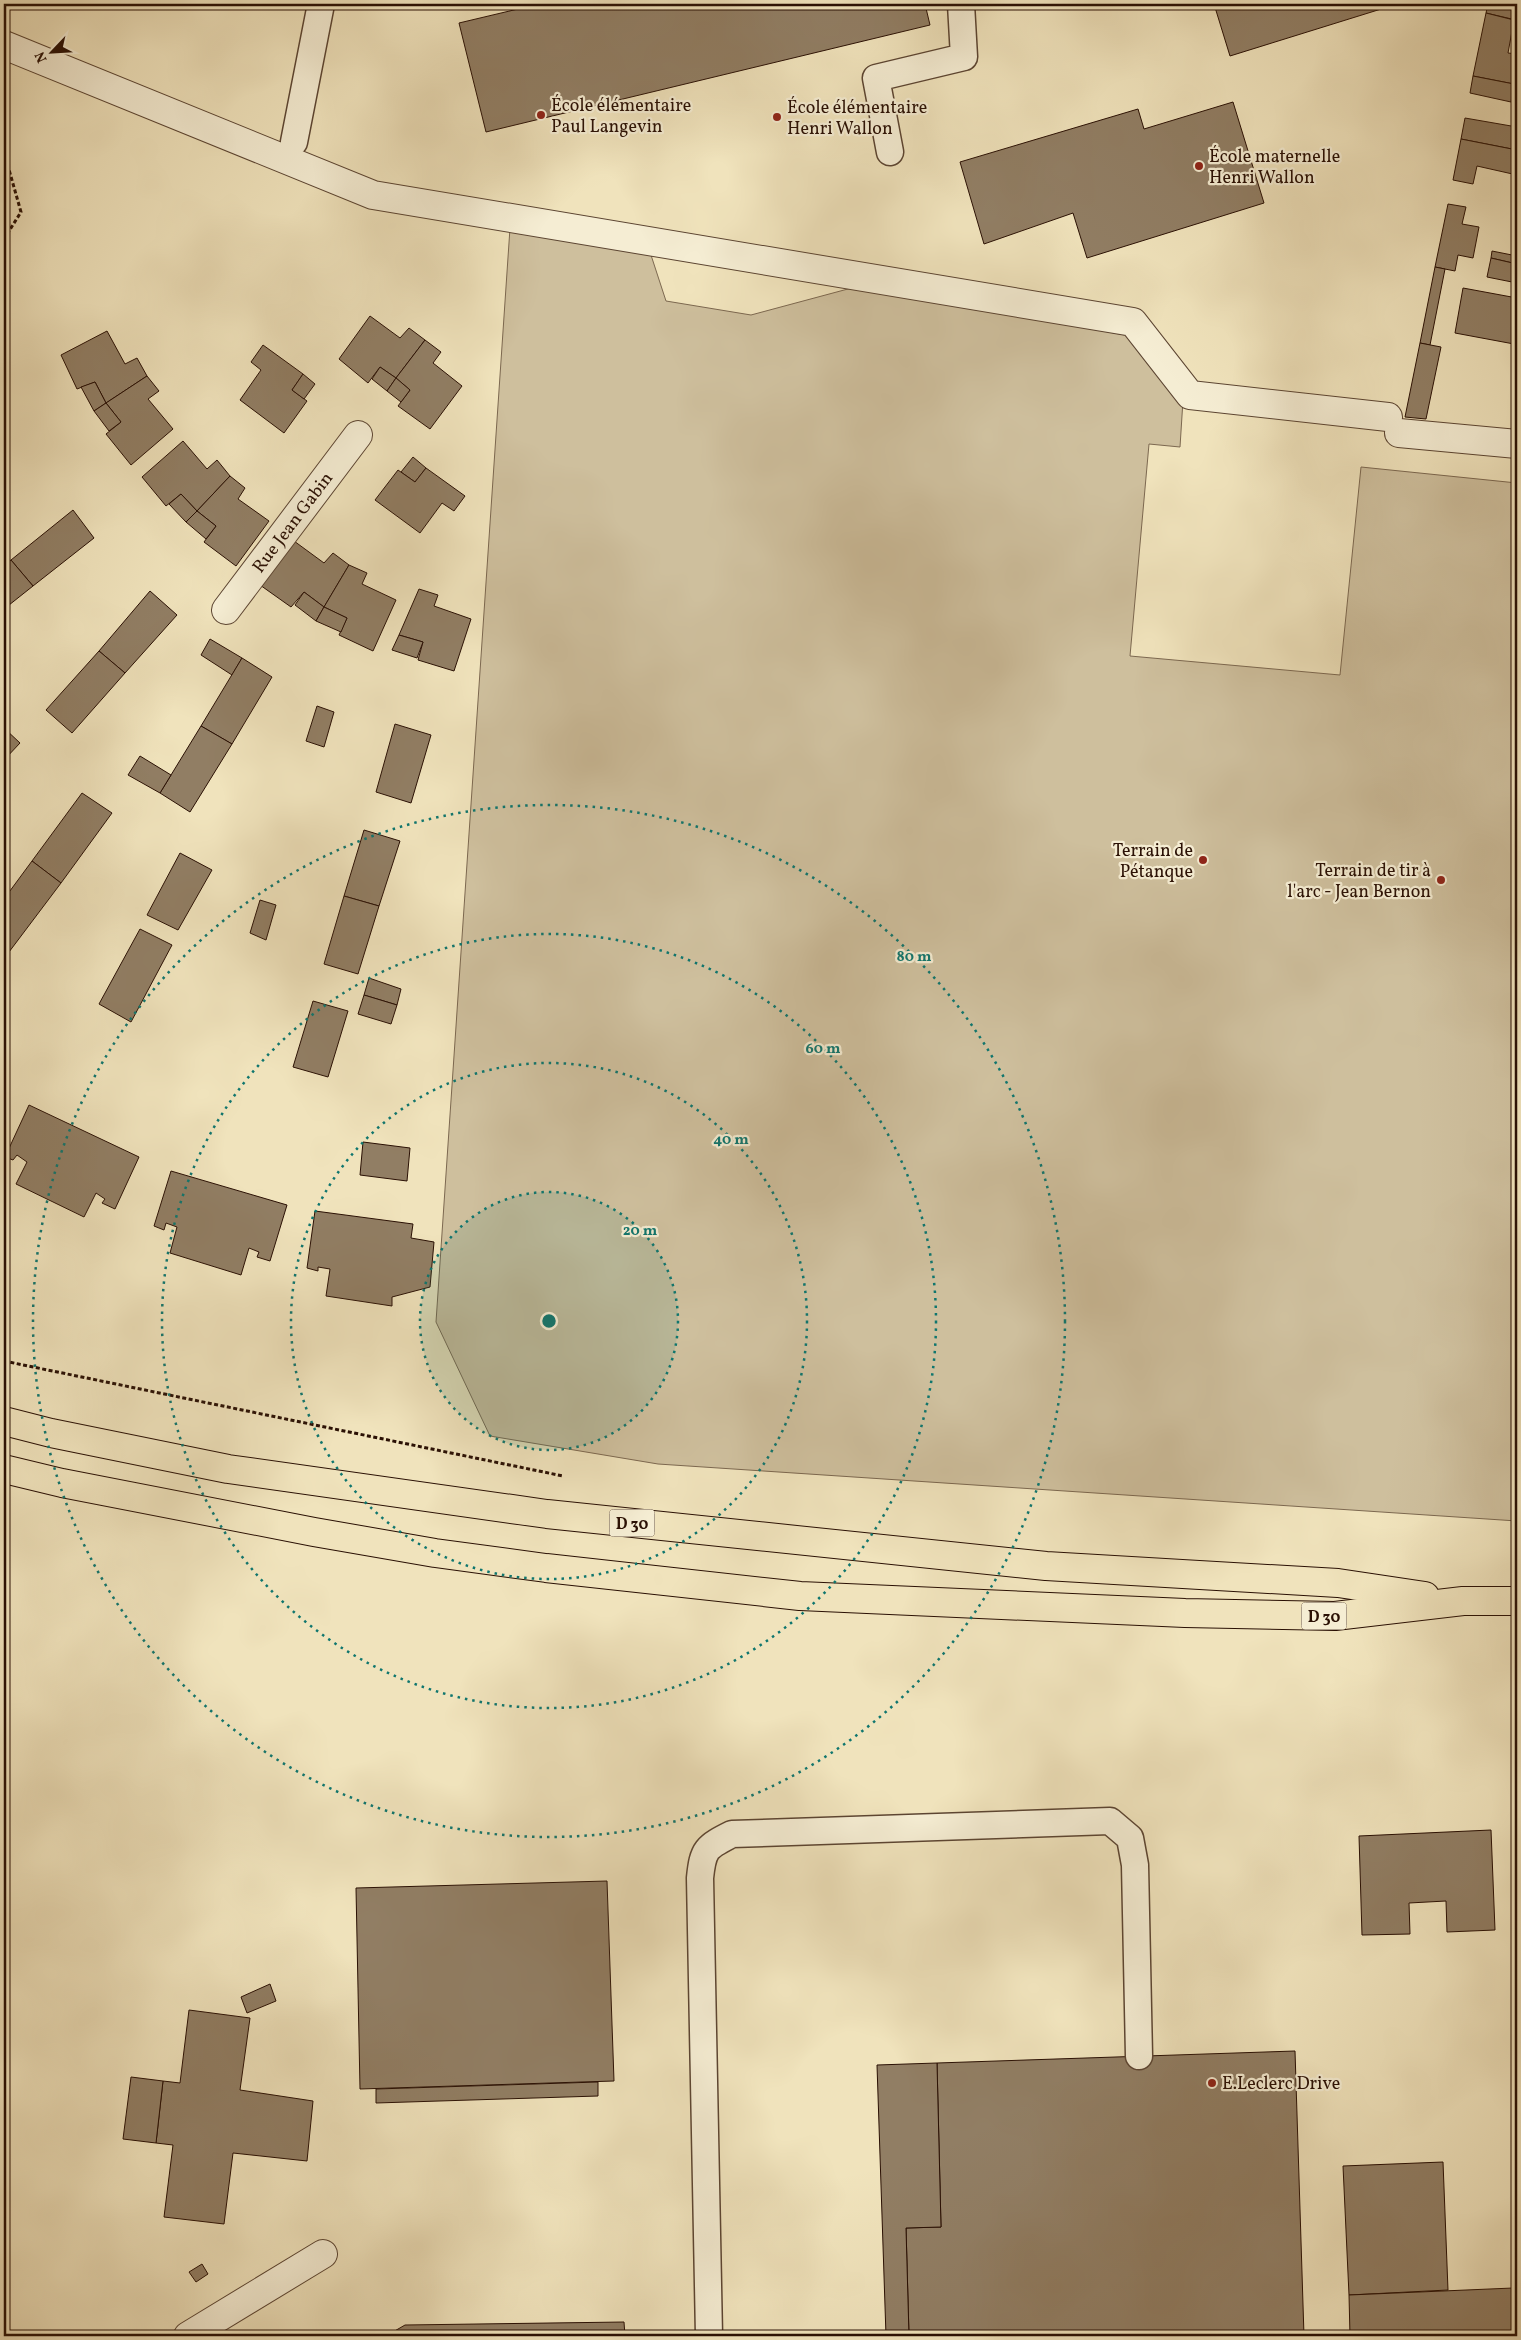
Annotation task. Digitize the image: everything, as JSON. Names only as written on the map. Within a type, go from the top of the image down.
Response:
[{"type":"main road","name":"D 30","points":[[4,1421],[51,1433],[228,1469],[547,1514],[1046,1566],[1338,1583],[1463,1601]]},
{"type":"main road","name":"D 30","points":[[4,1469],[296,1529],[435,1553],[546,1568],[800,1596],[1185,1613],[1334,1616],[1463,1601],[1517,1601]]},
{"type":"street","points":[[4,45],[374,195],[1133,322],[1190,395],[1517,444]]},
{"type":"street","name":"Rue Jean Gabin","points":[[226,610],[358,435]]},
{"type":"street","points":[[188,2336],[323,2254]]},
{"type":"lane","points":[[294,142],[322,4]]},
{"type":"lane","points":[[890,152],[876,78],[964,57],[961,4]]},
{"type":"lane","points":[[709,2336],[700,1878],[702,1856],[709,1845],[732,1834],[1110,1821],[1130,1838],[1135,1865],[1139,2056]]},
{"type":"path","points":[[4,152],[21,212],[4,239]]},
{"type":"path","points":[[4,1361],[568,1478]]},
{"type":"shaded area","points":[[510,228],[650,252],[666,301],[751,315],[859,286],[1125,335],[1183,400],[1180,447],[1149,444],[1130,656],[1340,675],[1361,467],[1517,483],[1517,1521],[658,1464],[490,1436],[436,1322]]},
{"type":"building","points":[[539,4],[925,4],[930,25],[486,132],[459,23]]},
{"type":"building","points":[[1214,4],[1394,4],[1394,5],[1230,56]]},
{"type":"building","points":[[1488,4],[1517,4],[1516,20],[1486,13]]},
{"type":"building","points":[[1486,13],[1514,20],[1508,53],[1517,54],[1514,84],[1473,76]]},
{"type":"building","points":[[1473,76],[1514,84],[1511,102],[1470,93]]},
{"type":"building","points":[[1233,102],[1264,203],[1087,258],[1073,213],[984,244],[960,162],[1138,109],[1144,129]]},
{"type":"building","points":[[1465,118],[1517,127],[1517,150],[1461,139]]},
{"type":"building","points":[[1461,139],[1517,150],[1517,175],[1477,166],[1473,184],[1453,180]]},
{"type":"building","points":[[1448,204],[1466,207],[1462,224],[1479,227],[1473,258],[1458,255],[1455,271],[1435,267]]},
{"type":"building","points":[[1492,251],[1517,256],[1517,264],[1491,258]]},
{"type":"building","points":[[1491,258],[1517,264],[1517,283],[1487,277]]},
{"type":"building","points":[[1435,267],[1445,269],[1430,345],[1420,343]]},
{"type":"building","points":[[1463,288],[1517,298],[1517,330],[1514,344],[1455,333]]},
{"type":"building","points":[[370,316],[400,338],[409,328],[425,340],[396,378],[380,367],[368,383],[339,359]]},
{"type":"building","points":[[107,331],[125,364],[137,358],[147,376],[106,403],[95,382],[77,389],[61,355]]},
{"type":"building","points":[[425,340],[441,352],[433,363],[462,386],[430,429],[398,406],[410,390],[396,378]]},
{"type":"building","points":[[1420,343],[1441,347],[1426,419],[1405,417]]},
{"type":"building","points":[[263,345],[303,374],[292,390],[307,401],[284,433],[240,400],[261,370],[251,362]]},
{"type":"building","points":[[380,367],[396,378],[387,391],[372,379]]},
{"type":"building","points":[[303,374],[315,384],[304,399],[292,390]]},
{"type":"building","points":[[147,376],[159,391],[148,399],[173,429],[131,465],[106,434],[121,422],[106,403]]},
{"type":"building","points":[[396,378],[410,390],[401,402],[387,391]]},
{"type":"building","points":[[95,382],[106,403],[94,411],[81,387]]},
{"type":"building","points":[[106,403],[121,422],[109,431],[94,411]]},
{"type":"building","points":[[183,441],[207,469],[217,460],[230,476],[197,511],[181,494],[166,506],[142,477]]},
{"type":"building","points":[[413,457],[426,468],[415,482],[401,472]]},
{"type":"building","points":[[426,468],[465,496],[454,511],[442,503],[420,533],[375,500],[398,470],[415,482]]},
{"type":"building","points":[[230,476],[245,488],[238,499],[269,521],[236,566],[204,542],[216,526],[197,511]]},
{"type":"building","points":[[181,494],[197,511],[186,522],[169,504]]},
{"type":"building","points":[[73,510],[94,538],[33,586],[11,560]]},
{"type":"building","points":[[197,511],[216,526],[206,539],[186,522]]},
{"type":"building","points":[[294,541],[324,563],[333,553],[349,565],[324,607],[304,592],[291,607],[260,585]]},
{"type":"building","points":[[11,560],[33,586],[4,609],[4,565]]},
{"type":"building","points":[[349,565],[367,573],[362,584],[396,600],[373,651],[339,635],[347,618],[324,607]]},
{"type":"building","points":[[419,589],[438,595],[434,606],[471,619],[454,671],[418,660],[423,642],[399,635]]},
{"type":"building","points":[[150,591],[177,615],[125,673],[99,651]]},
{"type":"building","points":[[304,592],[324,607],[316,621],[295,605]]},
{"type":"building","points":[[324,607],[347,618],[341,632],[316,621]]},
{"type":"building","points":[[399,635],[423,642],[417,658],[392,650]]},
{"type":"building","points":[[210,639],[242,658],[232,675],[201,655]]},
{"type":"building","points":[[99,651],[125,673],[72,733],[46,710]]},
{"type":"building","points":[[242,658],[272,677],[232,744],[201,726]]},
{"type":"building","points":[[317,706],[334,712],[324,747],[306,741]]},
{"type":"building","points":[[395,724],[431,735],[411,803],[376,792]]},
{"type":"building","points":[[201,726],[232,744],[190,812],[160,793]]},
{"type":"building","points":[[4,728],[20,743],[4,760]]},
{"type":"building","points":[[140,756],[171,775],[160,793],[128,775]]},
{"type":"building","points":[[82,793],[112,813],[61,883],[32,861]]},
{"type":"building","points":[[364,830],[400,841],[379,906],[344,896]]},
{"type":"building","points":[[180,853],[212,870],[178,930],[147,915]]},
{"type":"building","points":[[32,861],[61,883],[9,952],[4,949],[4,899]]},
{"type":"building","points":[[344,896],[379,906],[358,974],[324,964]]},
{"type":"building","points":[[260,900],[276,905],[266,940],[250,933]]},
{"type":"building","points":[[140,929],[172,945],[131,1022],[99,1004]]},
{"type":"building","points":[[369,978],[401,989],[397,1005],[364,995]]},
{"type":"building","points":[[364,995],[397,1005],[391,1024],[358,1014]]},
{"type":"building","points":[[313,1001],[348,1011],[328,1077],[293,1067]]},
{"type":"building","points":[[29,1105],[139,1157],[115,1209],[102,1203],[105,1199],[96,1193],[84,1217],[16,1184],[27,1162],[17,1155],[13,1160],[5,1157]]},
{"type":"building","points":[[363,1142],[410,1148],[407,1181],[360,1175]]},
{"type":"building","points":[[171,1171],[287,1205],[270,1261],[257,1257],[259,1252],[249,1248],[241,1275],[170,1253],[177,1227],[166,1223],[164,1230],[154,1226]]},
{"type":"building","points":[[315,1211],[413,1224],[411,1238],[434,1242],[430,1287],[392,1297],[392,1306],[326,1296],[330,1269],[318,1267],[318,1271],[307,1268]]},
{"type":"building","points":[[1491,1830],[1495,1930],[1447,1932],[1446,1901],[1409,1903],[1410,1934],[1362,1935],[1359,1836]]},
{"type":"building","points":[[607,1881],[614,2081],[360,2089],[356,1888]]},
{"type":"building","points":[[270,1984],[276,2001],[247,2013],[241,1997]]},
{"type":"building","points":[[189,2010],[250,2018],[240,2090],[313,2101],[307,2161],[233,2153],[224,2224],[164,2217],[173,2145],[156,2143],[163,2081],[180,2083]]},
{"type":"building","points":[[1295,2051],[1304,2336],[909,2336],[906,2228],[941,2227],[937,2063]]},
{"type":"building","points":[[937,2063],[941,2227],[906,2228],[909,2336],[886,2336],[877,2065]]},
{"type":"building","points":[[131,2077],[163,2081],[156,2143],[123,2139]]},
{"type":"building","points":[[598,2082],[598,2096],[376,2103],[376,2089]]},
{"type":"building","points":[[1443,2162],[1448,2290],[1349,2295],[1343,2166]]},
{"type":"building","points":[[202,2264],[208,2274],[196,2282],[189,2272]]},
{"type":"building","points":[[1513,2288],[1515,2336],[1350,2336],[1349,2295]]},
{"type":"building","points":[[624,2322],[625,2336],[386,2336],[405,2325]]},
{"type":"place","name":"École élémentaire Paul Langevin","points":[[541,115]]},
{"type":"place","name":"École élémentaire Henri Wallon","points":[[777,117]]},
{"type":"place","name":"École maternelle Henri Wallon","points":[[1199,166]]},
{"type":"place","name":"Terrain de Pétanque","points":[[1203,860]]},
{"type":"place","name":"Terrain de tir à l'arc - Jean Bernon","points":[[1441,880]]},
{"type":"place","name":"E.Leclerc Drive","points":[[1212,2083]]}]
